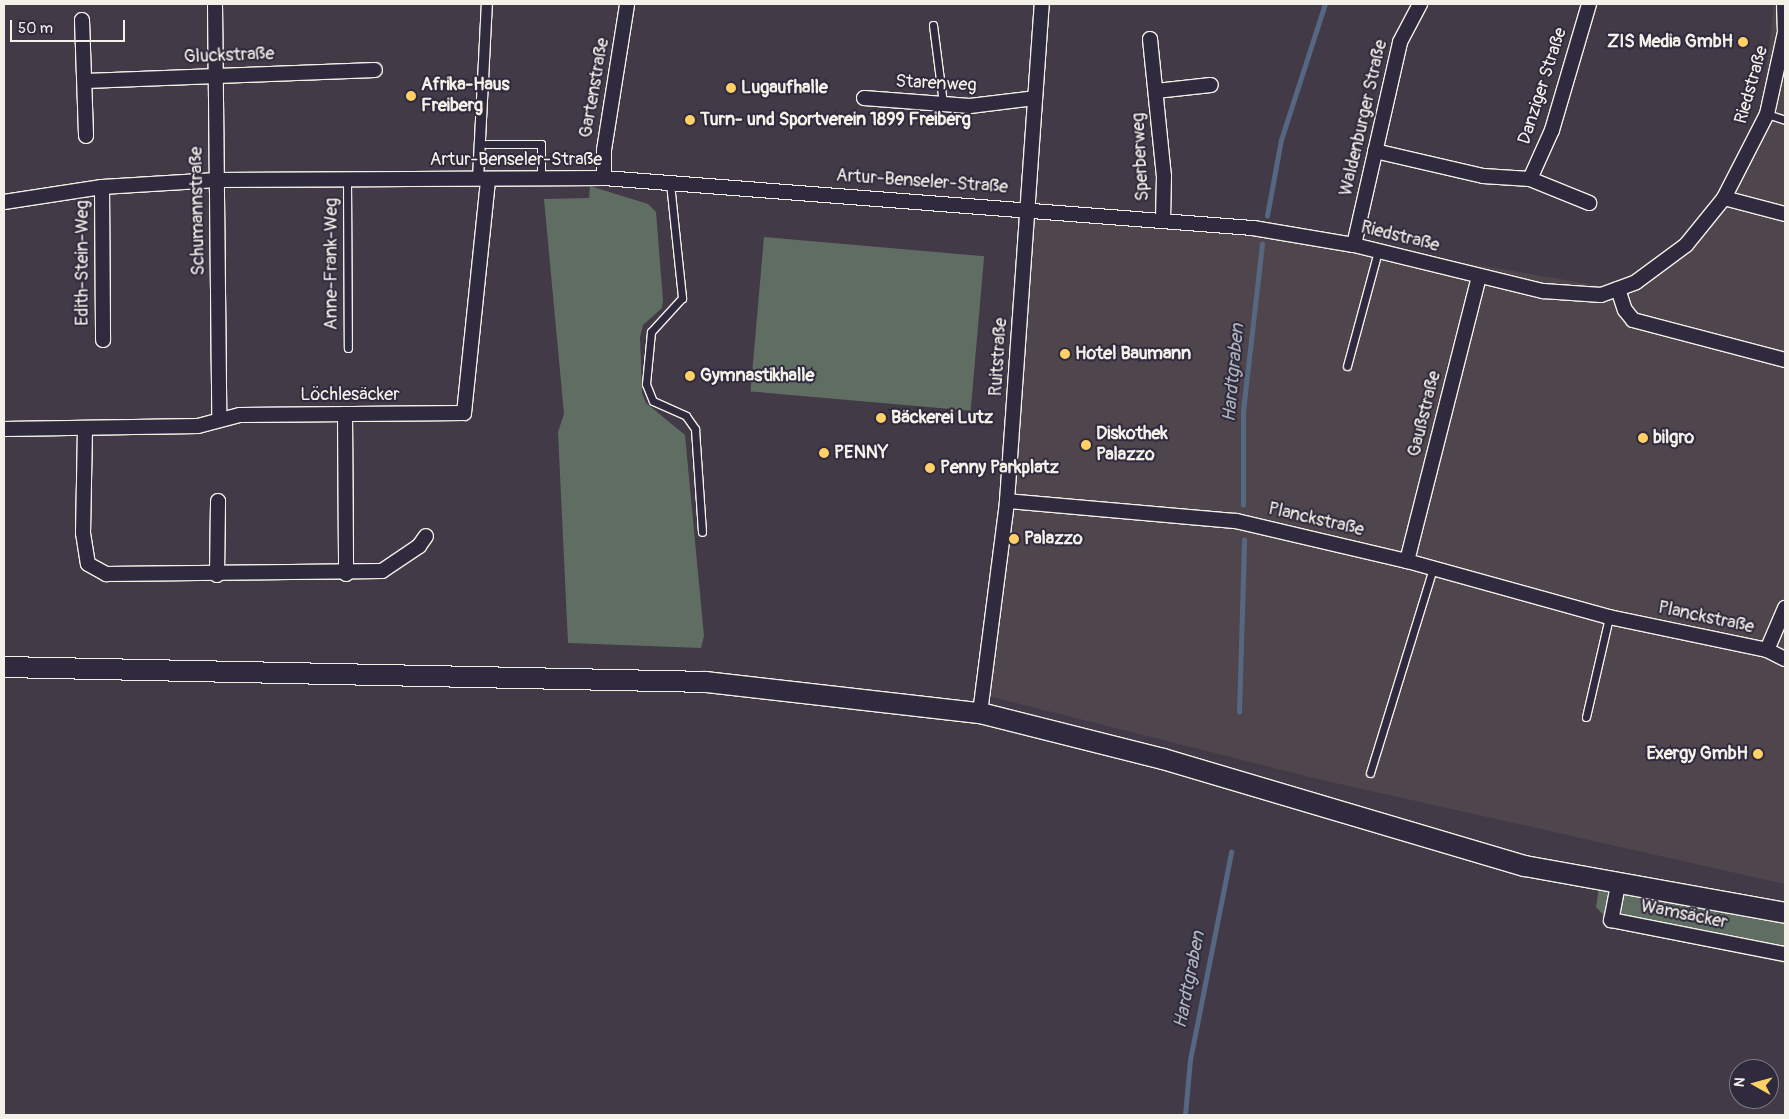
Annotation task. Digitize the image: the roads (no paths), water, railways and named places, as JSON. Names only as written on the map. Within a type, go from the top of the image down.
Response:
[{"type":"main road","points":[[4,667],[706,682],[980,713],[1163,759],[1525,866],[1618,885],[1785,912]]},
{"type":"street","name":"Schumannstraße","points":[[215,4],[219,418]]},
{"type":"street","points":[[483,179],[487,4]]},
{"type":"street","name":"Gartenstraße","points":[[604,178],[604,150],[627,4]]},
{"type":"street","name":"Ruitstraße","points":[[980,713],[1007,500],[1042,4]]},
{"type":"street","name":"Waldenburger Straße","points":[[1354,245],[1400,42],[1420,4]]},
{"type":"street","name":"Danziger Straße","points":[[1530,179],[1552,130],[1589,4]]},
{"type":"street","name":"Riedstraße","points":[[1029,209],[1253,228],[1354,245],[1563,295],[1601,295],[1636,282],[1686,244],[1724,198],[1767,114],[1785,32],[1784,4]]},
{"type":"street","points":[[82,20],[86,81],[86,136]]},
{"type":"street","name":"Sperberweg","points":[[1150,39],[1164,176],[1163,221]]},
{"type":"street","name":"Gluckstraße","points":[[86,81],[375,70]]},
{"type":"street","name":"Sperberweg","points":[[1156,91],[1211,85]]},
{"type":"street","name":"Starenweg","points":[[864,98],[970,106],[1035,98]]},
{"type":"street","points":[[1375,151],[1483,176],[1530,179],[1589,203]]},
{"type":"street","name":"Artur-Benseler-Straße","points":[[4,202],[102,187],[217,180],[604,178],[1029,209]]},
{"type":"street","name":"Löchlesäcker","points":[[4,429],[198,426],[219,418],[464,413],[483,179]]},
{"type":"street","name":"Edith-Stein-Weg","points":[[102,187],[103,340]]},
{"type":"street","points":[[1724,198],[1785,214]]},
{"type":"street","name":"Gaußstraße","points":[[1407,560],[1479,276]]},
{"type":"street","points":[[1618,289],[1625,310],[1634,320],[1785,360]]},
{"type":"street","points":[[345,414],[346,574]]},
{"type":"street","points":[[85,429],[83,533],[88,564],[106,574],[346,574],[382,571],[420,546],[426,536]]},
{"type":"street","name":"Planckstraße","points":[[1007,500],[1236,521],[1407,560],[1609,617],[1766,650],[1785,659]]},
{"type":"street","points":[[217,575],[218,502]]},
{"type":"street","name":"Planckstraße","points":[[1766,650],[1785,608]]},
{"type":"street","name":"Wamsäcker","points":[[1618,885],[1611,920],[1785,954]]},
{"type":"lane","points":[[933,25],[943,103]]},
{"type":"lane","points":[[1767,114],[1785,120]]},
{"type":"lane","points":[[486,144],[541,144],[541,179]]},
{"type":"lane","name":"Anne-Frank-Weg","points":[[347,179],[348,348]]},
{"type":"lane","points":[[670,183],[682,298],[650,332],[646,384],[653,401],[686,416],[695,429],[702,532]]},
{"type":"lane","points":[[1347,366],[1378,251]]},
{"type":"lane","points":[[1370,773],[1432,568]]},
{"type":"lane","points":[[1586,717],[1609,617]]},
{"type":"waterway","name":"Hardtgraben","points":[[1267,216],[1281,140],[1325,4]]},
{"type":"waterway","name":"Hardtgraben","points":[[1243,505],[1243,411],[1262,244]]},
{"type":"waterway","name":"Hardtgraben","points":[[1239,712],[1244,540]]},
{"type":"waterway","name":"Hardtgraben","points":[[1185,1115],[1190,1060],[1231,852]]},
{"type":"place","name":"ZIS Media GmbH","points":[[1743,42]]},
{"type":"place","name":"Lugaufhalle","points":[[731,88]]},
{"type":"place","name":"Afrika-Haus Freiberg","points":[[411,96]]},
{"type":"place","name":"Turn- und Sportverein 1899 Freiberg","points":[[690,120]]},
{"type":"place","name":"Hotel Baumann","points":[[1065,354]]},
{"type":"place","name":"Gymnastikhalle","points":[[690,376]]},
{"type":"place","name":"Bäckerei Lutz","points":[[881,418]]},
{"type":"place","name":"bilgro","points":[[1643,438]]},
{"type":"place","name":"Diskothek Palazzo","points":[[1086,445]]},
{"type":"place","name":"PENNY","points":[[824,453]]},
{"type":"place","name":"Penny Parkplatz","points":[[930,468]]},
{"type":"place","name":"Palazzo","points":[[1014,539]]},
{"type":"place","name":"Exergy GmbH","points":[[1758,754]]}]
